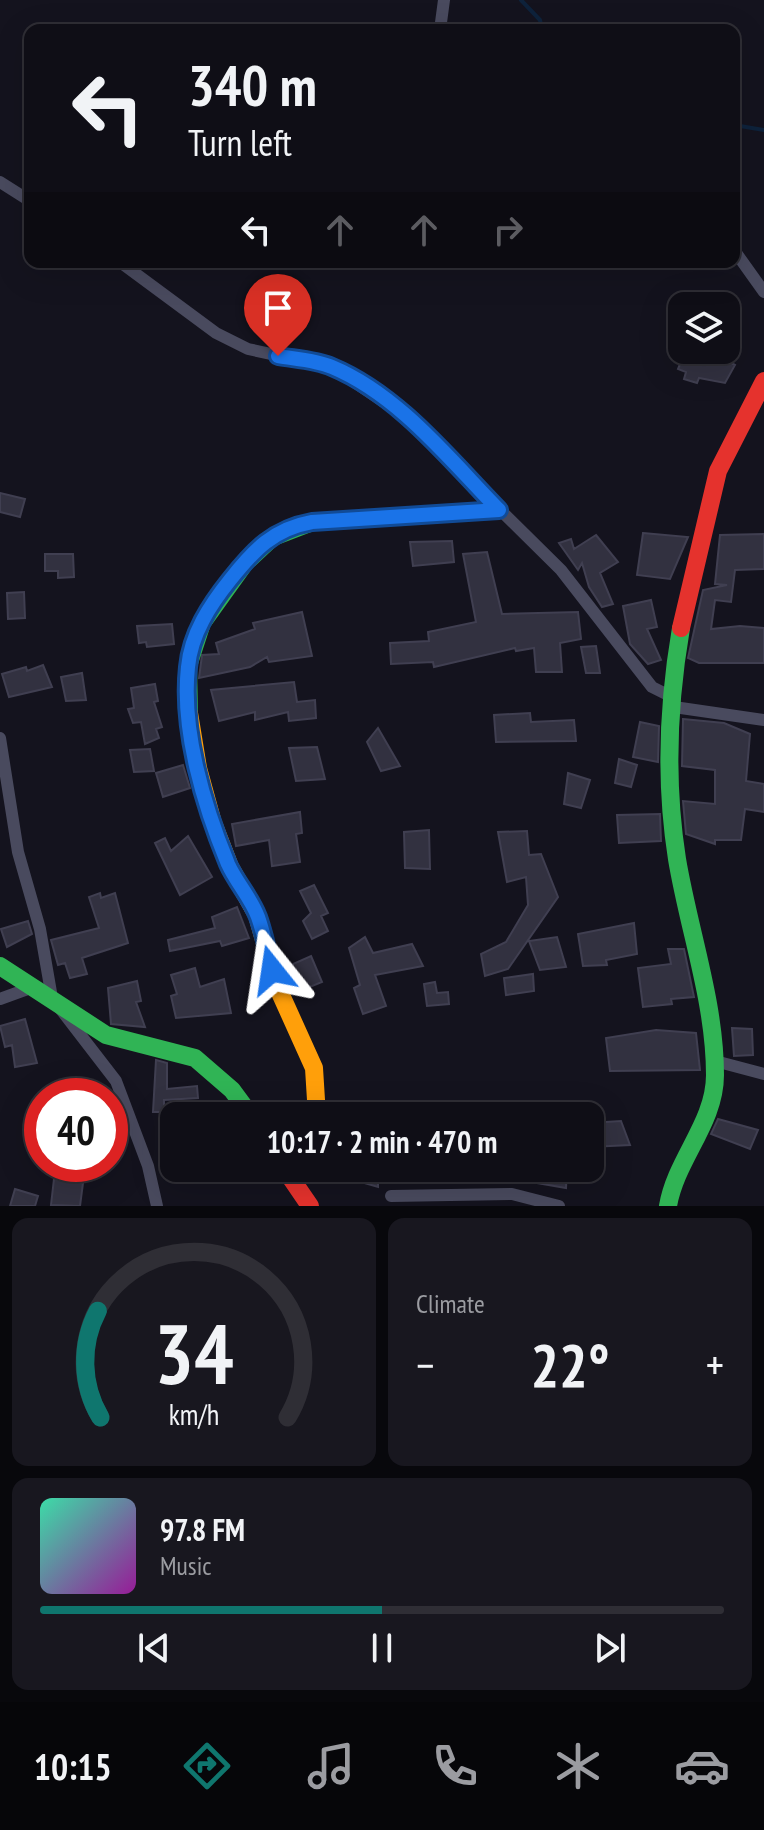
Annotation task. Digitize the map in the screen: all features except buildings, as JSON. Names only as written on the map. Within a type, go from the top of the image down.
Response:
[{"type":"street","points":[[441,24],[444,0]]},
{"type":"street","points":[[0,182],[24,197]]},
{"type":"street","points":[[740,258],[764,292]]},
{"type":"street","points":[[128,268],[216,333],[248,349],[332,367],[372,391],[406,417],[561,570],[652,687],[673,702],[764,720]]},
{"type":"street","points":[[668,1206],[674,1171],[711,1103],[716,1081],[709,1002],[673,826],[673,702],[683,617],[703,548],[713,487],[736,431],[764,381]]},
{"type":"street","points":[[317,1102],[317,1075],[310,1052],[283,1000],[258,916],[229,866],[195,751],[188,710],[188,665],[203,616],[250,555],[286,527],[312,522],[499,510]]},
{"type":"street","points":[[0,738],[18,852],[40,929],[52,998],[116,1081],[148,1166],[157,1206]]},
{"type":"street","points":[[0,966],[106,1035],[174,1050],[195,1058],[232,1090],[241,1102]]},
{"type":"street","points":[[0,999],[33,987]]},
{"type":"street","points":[[715,1061],[764,1074]]},
{"type":"street","points":[[293,1182],[310,1206]]},
{"type":"street","points":[[296,1186],[298,1182]]},
{"type":"street","points":[[391,1196],[512,1194],[559,1206]]},
{"type":"waterway","points":[[521,0],[541,24]]},
{"type":"waterway","points":[[740,126],[764,130]]},
{"type":"traffic: fast","points":[[189,713],[188,666],[202,623],[245,563],[273,537],[312,522],[499,510]]},
{"type":"traffic: fast","points":[[668,1206],[679,1172],[709,1109],[715,1075],[711,1021],[673,830],[671,714],[681,628]]},
{"type":"traffic: fast","points":[[0,966],[106,1035],[195,1058],[232,1090],[241,1102]]},
{"type":"traffic: slow","points":[[189,713],[198,768],[213,823],[230,867],[257,915],[277,986],[314,1068],[316,1102]]},
{"type":"traffic: jam","points":[[681,628],[718,471],[764,381]]},
{"type":"traffic: jam","points":[[294,1182],[310,1206]]},
{"type":"route","points":[[272,970],[258,916],[229,866],[218,835],[195,751],[188,710],[188,665],[203,616],[250,555],[286,527],[312,522],[499,510],[406,417],[372,391],[332,367],[278,356]]}]
